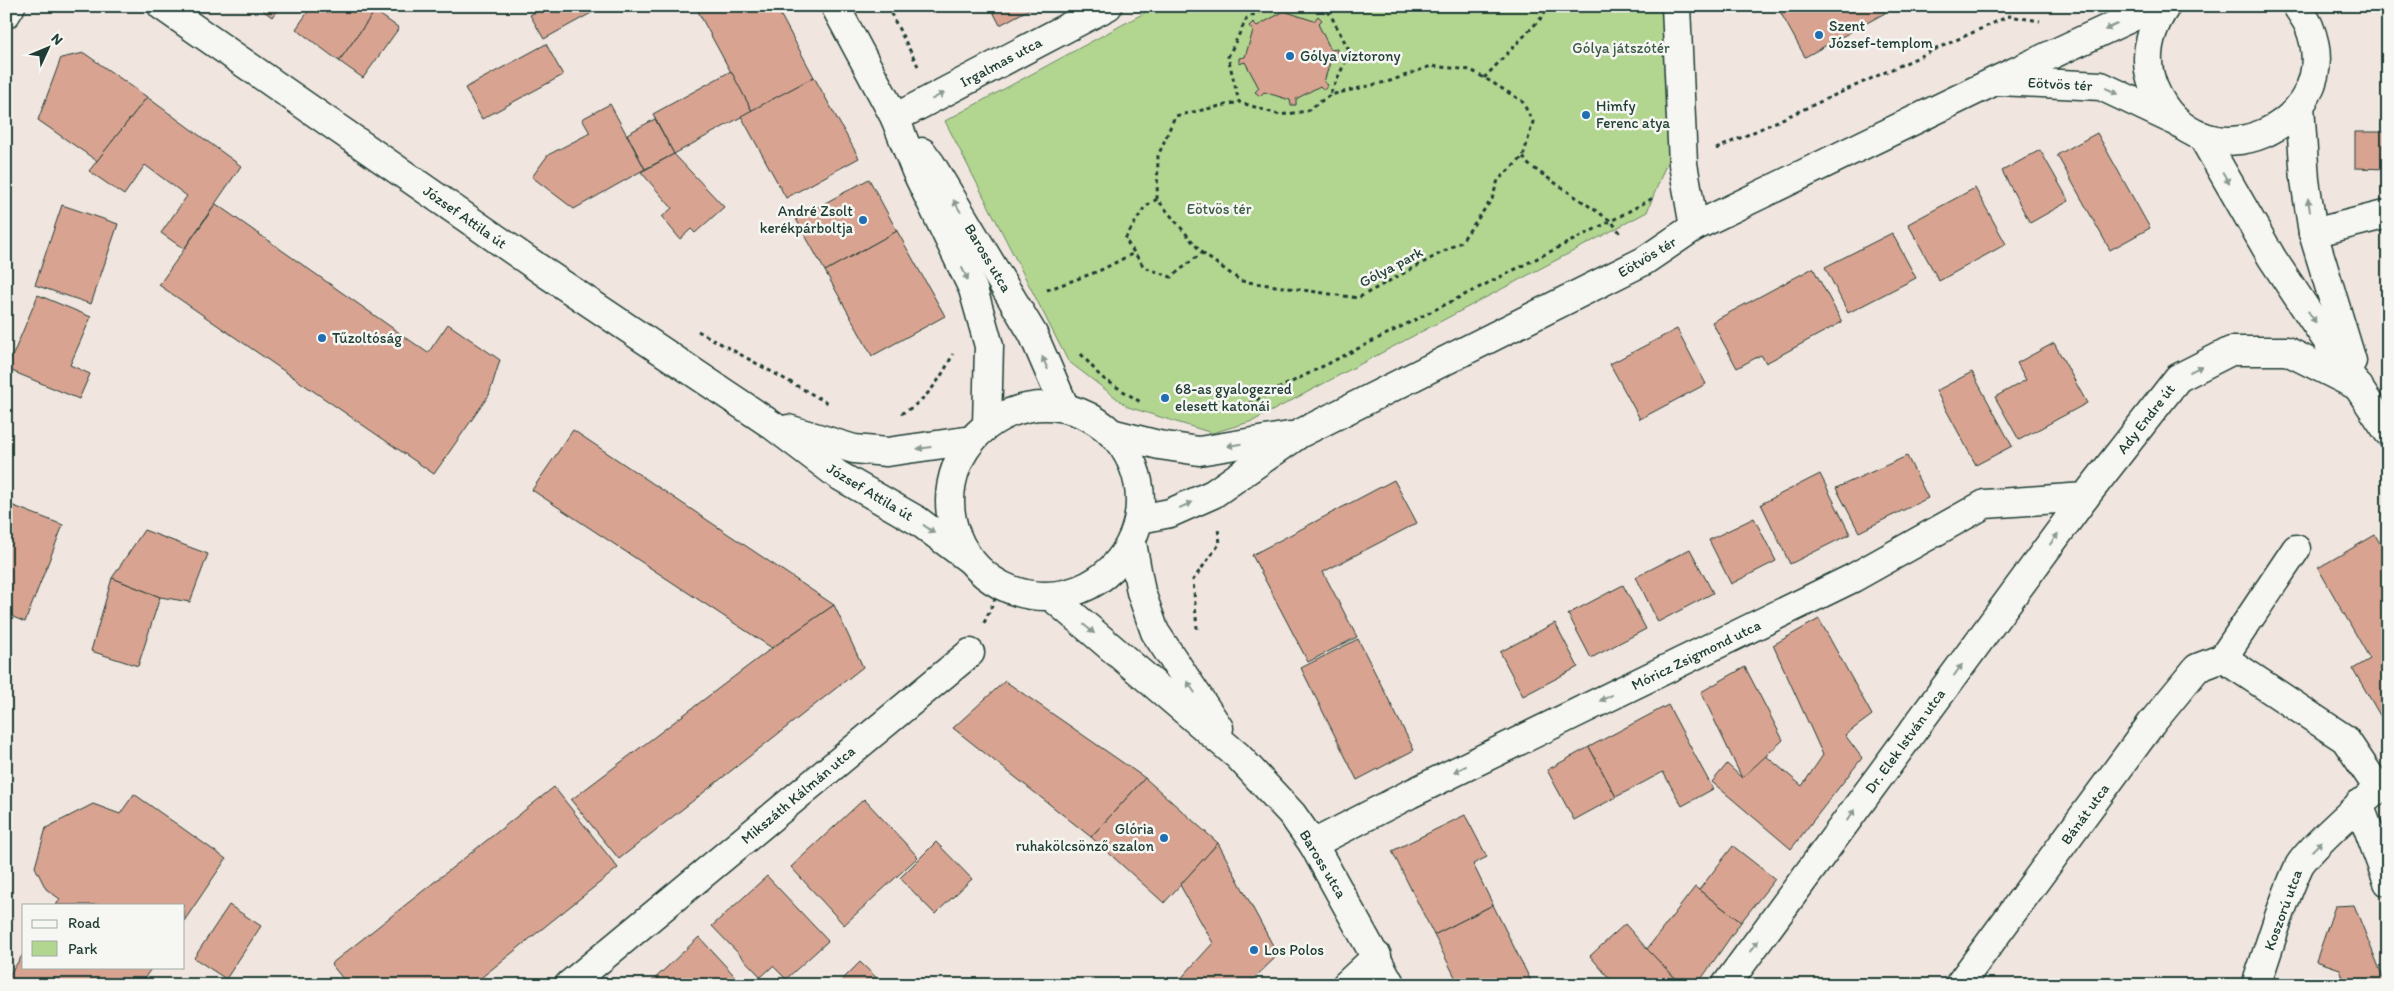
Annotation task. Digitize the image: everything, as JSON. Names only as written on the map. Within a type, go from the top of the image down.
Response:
[{"type":"street","points":[[6,14],[11,6]]},
{"type":"street","name":"József Attila út","points":[[162,6],[547,274],[772,425],[838,475],[918,521],[969,559]]},
{"type":"street","name":"Baross utca","points":[[835,6],[895,118],[916,171],[973,289],[989,346],[980,433]]},
{"type":"street","name":"Irgalmas utca","points":[[895,118],[1108,6]]},
{"type":"street","points":[[1676,6],[1683,164],[1694,227]]},
{"type":"street","name":"Eötvös tér","points":[[1136,531],[1213,494],[1299,434],[1644,261],[1694,227],[1995,81],[2156,6]]},
{"type":"street","points":[[2166,6],[2156,22],[2148,48],[2149,76],[2160,101],[2178,122],[2202,136],[2229,142],[2256,138],[2281,125],[2300,106],[2312,80],[2315,54],[2305,13]]},
{"type":"street","name":"Eötvös tér","points":[[1995,81],[2100,86],[2178,122]]},
{"type":"street","points":[[2300,106],[2306,180],[2313,233],[2359,387]]},
{"type":"street","name":"Baross utca","points":[[895,118],[931,164],[1033,334],[1065,408]]},
{"type":"street","points":[[2202,136],[2272,258],[2388,432]]},
{"type":"street","points":[[2313,233],[2388,214]]},
{"type":"street","name":"Ady Endre út","points":[[2085,497],[2178,378],[2231,351],[2287,351],[2359,387]]},
{"type":"street","points":[[1111,433],[1098,421],[1065,408],[1047,406],[1026,408],[1006,414],[980,433],[960,458],[953,478],[950,498],[952,520],[958,540],[969,559],[984,574],[1001,586],[1026,595],[1052,597],[1072,593],[1091,586],[1108,574],[1121,560],[1136,531]]},
{"type":"street","name":"József Attila út","points":[[772,425],[854,449],[887,452],[980,433]]},
{"type":"street","name":"Baross utca","points":[[1111,433],[1123,447],[1133,464],[1141,500],[1136,531],[1141,592],[1155,632],[1238,756]]},
{"type":"street","name":"Eötvös tér","points":[[1111,433],[1200,451],[1299,434]]},
{"type":"street","name":"Móricz Zsigmond utca","points":[[1313,844],[1410,794],[1853,578],[1985,504],[2085,497]]},
{"type":"street","name":"Dr. Elek István utca","points":[[1726,985],[2085,497]]},
{"type":"street","points":[[2296,549],[2223,658],[2345,738],[2375,792],[2388,882]]},
{"type":"street","name":"Baross utca","points":[[1052,597],[1238,756],[1292,814],[1313,844],[1377,956],[1391,985]]},
{"type":"street","name":"Mikszáth Kálmán utca","points":[[569,985],[970,653]]},
{"type":"street","name":"Bánát utca","points":[[1959,985],[2151,724],[2197,668],[2223,658]]},
{"type":"street","name":"Koszorú utca","points":[[2256,985],[2300,864],[2375,792]]},
{"type":"street","points":[[1346,985],[1377,956]]},
{"type":"path","points":[[1239,102],[1228,56],[1247,18],[1271,6]]},
{"type":"path","points":[[1312,6],[1330,14],[1350,52],[1330,95]]},
{"type":"path","points":[[1484,78],[1544,15],[1549,6]]},
{"type":"path","points":[[1242,408],[1611,221],[1660,194],[1683,164],[2009,16],[2048,22]]},
{"type":"path","points":[[1202,253],[1171,276],[1144,267],[1125,239],[1144,208],[1157,199],[1158,156],[1175,116],[1239,102],[1280,115],[1307,111],[1330,95],[1390,81],[1431,66],[1471,70],[1522,101],[1533,122],[1523,157],[1529,165],[1611,221]]},
{"type":"path","name":"Gólya park","points":[[1157,199],[1202,253],[1241,281],[1358,298],[1461,242],[1492,199],[1498,180],[1523,157]]},
{"type":"path","points":[[1042,292],[1099,271],[1134,253]]},
{"type":"path","points":[[694,328],[831,405]]},
{"type":"path","points":[[1033,334],[1050,336],[1081,354]]},
{"type":"path","points":[[896,417],[918,404],[941,378],[955,350],[989,346]]},
{"type":"path","points":[[970,653],[1001,586]]},
{"type":"green space","name":"Eötvös tér","points":[[1157,6],[1670,6],[1671,152],[1647,212],[1253,421],[1212,433],[1128,407],[1068,361],[945,121]]},
{"type":"building","points":[[257,6],[280,6],[272,17]]},
{"type":"building","points":[[312,6],[369,6],[375,11],[339,61],[296,29]]},
{"type":"building","points":[[547,6],[590,6],[593,12],[544,39],[530,15]]},
{"type":"building","points":[[695,6],[786,6],[778,10],[814,77],[752,111]]},
{"type":"building","points":[[990,6],[1035,6],[1000,25]]},
{"type":"building","name":"Gólya víztorony","points":[[1286,6],[1287,12],[1314,21],[1318,16],[1322,20],[1318,24],[1331,50],[1337,49],[1337,55],[1332,56],[1324,82],[1328,85],[1324,90],[1320,86],[1296,99],[1296,105],[1291,105],[1290,100],[1264,92],[1260,96],[1255,92],[1259,88],[1245,62],[1239,64],[1239,58],[1245,57],[1253,31],[1249,26],[1253,22],[1257,26],[1281,13],[1281,7]]},
{"type":"building","name":"Szent József-templom","points":[[1777,6],[1882,6],[1885,13],[1805,57]]},
{"type":"building","points":[[375,11],[399,28],[363,78],[339,61]]},
{"type":"building","points":[[546,44],[563,75],[482,119],[465,88]]},
{"type":"building","points":[[84,53],[147,97],[97,161],[38,120],[61,58]]},
{"type":"building","points":[[731,71],[752,111],[674,154],[653,114]]},
{"type":"building","points":[[814,77],[859,158],[786,198],[741,116]]},
{"type":"building","points":[[147,97],[241,166],[184,249],[161,233],[187,196],[145,165],[124,195],[89,171]]},
{"type":"building","points":[[610,104],[645,169],[574,209],[532,177],[548,155],[590,133],[582,119]]},
{"type":"building","points":[[655,119],[674,154],[645,169],[627,134]]},
{"type":"building","points":[[2355,132],[2388,132],[2388,169],[2355,168]]},
{"type":"building","points":[[2097,133],[2150,228],[2110,250],[2057,155]]},
{"type":"building","points":[[2040,150],[2069,201],[2030,223],[2002,171]]},
{"type":"building","points":[[674,154],[724,207],[695,233],[691,229],[680,239],[662,217],[672,208],[641,172]]},
{"type":"building","points":[[869,179],[897,231],[825,271],[796,219]]},
{"type":"building","points":[[1975,188],[2006,244],[1939,281],[1908,224]]},
{"type":"building","name":"Tűzoltóság","points":[[216,204],[428,353],[448,324],[500,360],[489,395],[434,474],[159,285]]},
{"type":"building","points":[[62,205],[118,224],[91,304],[35,285]]},
{"type":"building","points":[[897,231],[945,316],[872,356],[825,271]]},
{"type":"building","points":[[1892,233],[1916,278],[1848,313],[1825,267]]},
{"type":"building","points":[[1813,268],[1842,322],[1766,363],[1761,355],[1737,368],[1712,322]]},
{"type":"building","points":[[38,295],[91,317],[70,365],[90,374],[79,399],[7,369]]},
{"type":"building","points":[[1677,329],[1706,384],[1640,419],[1610,364]]},
{"type":"building","points":[[2054,343],[2087,403],[2019,440],[1995,397],[2026,380],[2017,363]]},
{"type":"building","points":[[1972,372],[2012,446],[1976,465],[1936,391]]},
{"type":"building","points":[[573,430],[834,605],[772,648],[532,490]]},
{"type":"building","points":[[1907,456],[1928,498],[1859,532],[1836,488]]},
{"type":"building","points":[[1820,474],[1850,534],[1790,564],[1761,504]]},
{"type":"building","points":[[1394,480],[1417,523],[1323,572],[1357,637],[1308,662],[1252,555]]},
{"type":"building","points":[[6,503],[63,525],[25,622],[6,614]]},
{"type":"building","points":[[1754,518],[1776,561],[1731,584],[1709,540]]},
{"type":"building","points":[[144,530],[208,554],[190,602],[160,597],[112,578]]},
{"type":"building","points":[[2375,535],[2388,556],[2388,722],[2385,724],[2353,669],[2370,659],[2318,568]]},
{"type":"building","points":[[1690,549],[1713,593],[1658,622],[1636,577]]},
{"type":"building","points":[[112,578],[160,597],[138,666],[91,651]]},
{"type":"building","points":[[1623,585],[1646,629],[1591,658],[1568,614]]},
{"type":"building","points":[[834,605],[863,667],[619,859],[571,800],[772,648]]},
{"type":"building","points":[[1819,619],[1872,715],[1845,735],[1862,758],[1791,849],[1712,782],[1727,764],[1742,778],[1765,755],[1802,786],[1823,755],[1773,645]]},
{"type":"building","points":[[1555,623],[1578,667],[1523,696],[1500,652]]},
{"type":"building","points":[[1358,639],[1414,750],[1357,780],[1301,668]]},
{"type":"building","points":[[1745,667],[1783,740],[1742,778],[1701,692]]},
{"type":"building","points":[[1005,681],[1145,778],[1091,837],[953,728]]},
{"type":"building","points":[[1668,705],[1713,789],[1682,806],[1663,772],[1616,797],[1589,747]]},
{"type":"building","points":[[1589,747],[1616,797],[1574,820],[1547,770]]},
{"type":"building","points":[[1145,778],[1218,843],[1164,903],[1091,837]]},
{"type":"building","points":[[554,787],[618,868],[472,985],[348,985],[331,964]]},
{"type":"building","points":[[134,794],[226,859],[185,920],[185,904],[57,904],[60,899],[46,889],[35,867],[46,828],[93,804],[120,814]]},
{"type":"building","points":[[864,799],[918,857],[844,925],[791,867]]},
{"type":"building","points":[[1465,815],[1487,857],[1473,864],[1493,905],[1434,935],[1392,851]]},
{"type":"building","points":[[936,842],[972,879],[935,914],[900,878]]},
{"type":"building","points":[[1218,843],[1278,955],[1247,985],[1175,985],[1213,943],[1180,885]]},
{"type":"building","points":[[1733,846],[1775,879],[1741,922],[1699,890]]},
{"type":"building","points":[[767,876],[828,941],[786,979],[773,966],[761,977],[712,926]]},
{"type":"building","points":[[1695,887],[1741,922],[1697,985],[1682,985],[1647,949]]},
{"type":"building","points":[[229,905],[261,926],[226,979],[194,958]]},
{"type":"building","points":[[1493,905],[1533,985],[1459,985],[1434,935]]},
{"type":"building","points":[[2354,905],[2386,985],[2346,985],[2340,969],[2316,961],[2335,906]]},
{"type":"building","points":[[1625,924],[1682,985],[1615,985],[1590,956]]},
{"type":"building","points":[[699,937],[743,985],[648,985]]},
{"type":"building","points":[[22,956],[22,968],[151,968],[140,985],[10,985],[6,980]]},
{"type":"building","points":[[860,962],[884,985],[837,985]]},
{"type":"place","name":"Szent József-templom","points":[[1819,35]]},
{"type":"place","name":"Gólya víztorony","points":[[1290,56]]},
{"type":"place","name":"Himfy Ferenc atya","points":[[1586,115]]},
{"type":"place","name":"André Zsolt kerékpárboltja","points":[[863,220]]},
{"type":"place","name":"Tűzoltóság","points":[[322,338]]},
{"type":"place","name":"68-as gyalogezred elesett katonái","points":[[1165,398]]},
{"type":"place","name":"Glória ruhakölcsönző szalon","points":[[1164,838]]},
{"type":"place","name":"Los Polos","points":[[1254,950]]},
{"type":"park label","name":"Gólya játszótér","points":[[1621,48]]}]
